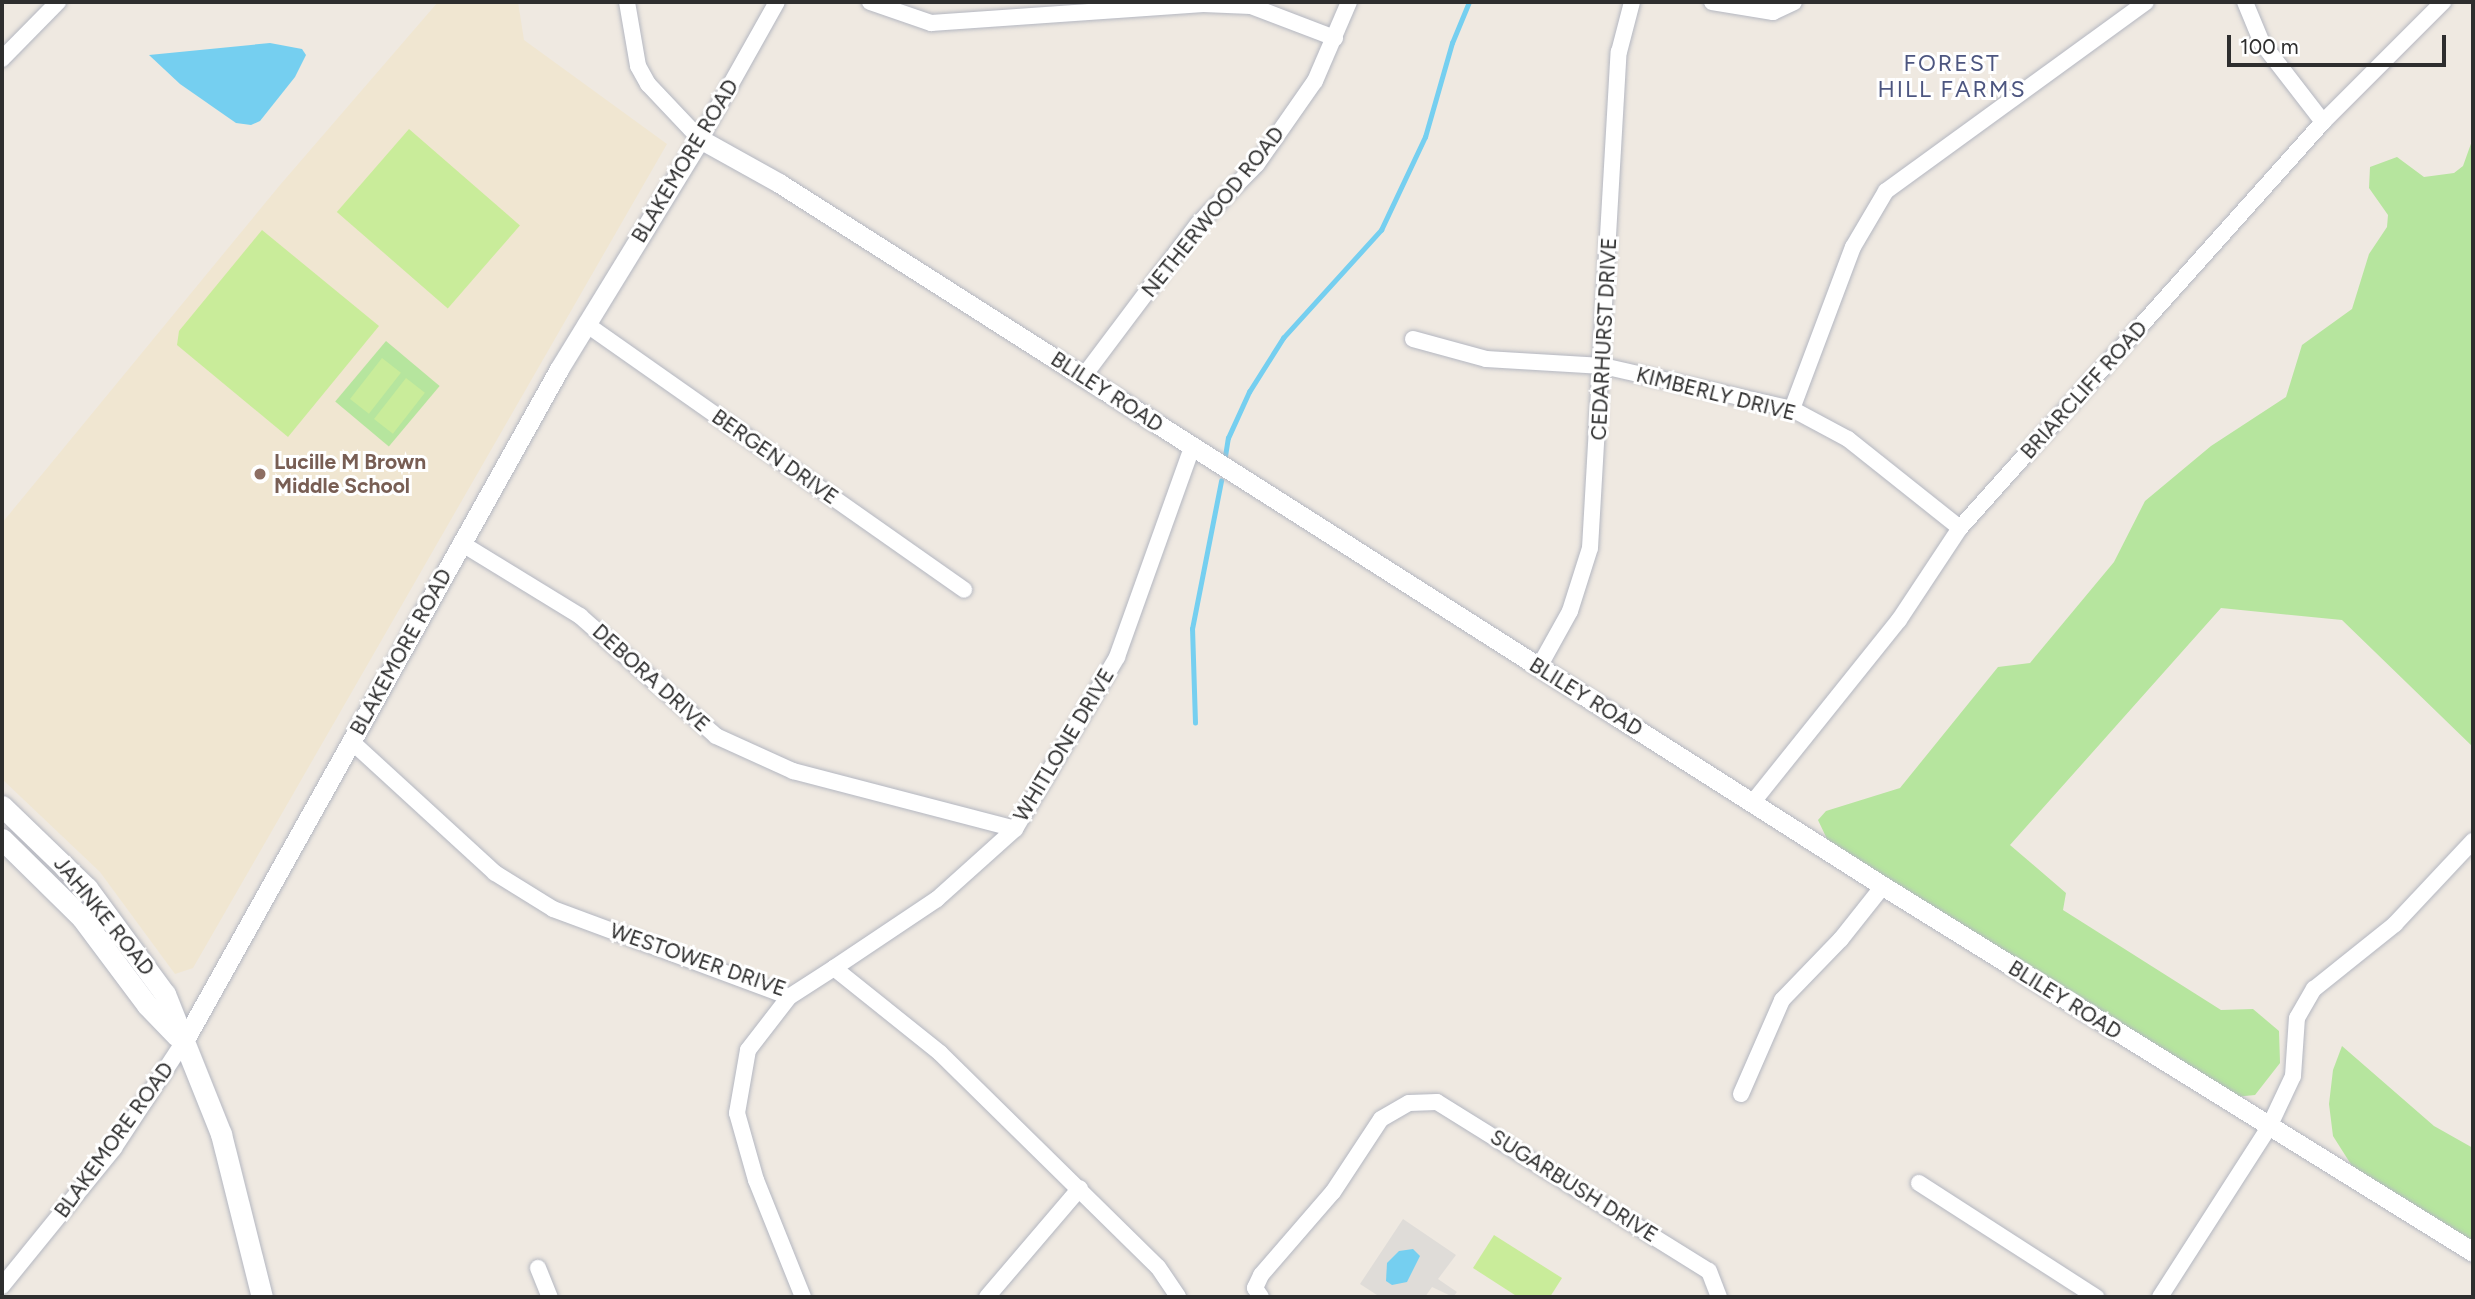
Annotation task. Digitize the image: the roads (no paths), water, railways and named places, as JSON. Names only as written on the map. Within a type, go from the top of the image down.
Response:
[{"type":"main road","name":"JAHNKE ROAD","points":[[2,806],[52,851],[120,929],[165,994],[221,1134],[262,1297]]},
{"type":"main road","name":"JAHNKE ROAD","points":[[2,839],[82,918],[147,1005],[183,1043]]},
{"type":"street","points":[[2,59],[58,2]]},
{"type":"street","points":[[627,2],[638,66],[655,92],[700,139]]},
{"type":"street","name":"BLAKEMORE ROAD","points":[[2,1286],[114,1148],[183,1043],[461,543],[586,324],[700,139],[777,2]]},
{"type":"street","points":[[870,2],[931,23],[1203,4],[1251,6],[1335,38]]},
{"type":"street","name":"NETHERWOOD ROAD","points":[[1083,377],[1198,224],[1257,164],[1315,81],[1349,2]]},
{"type":"street","name":"CEDARHURST DRIVE","points":[[1539,667],[1570,611],[1590,548],[1603,366],[1619,52],[1633,2]]},
{"type":"street","points":[[1712,2],[1773,12],[1794,2]]},
{"type":"street","points":[[1792,409],[1853,247],[1886,191],[2146,2]]},
{"type":"street","points":[[2245,2],[2262,43],[2323,122]]},
{"type":"street","name":"BRIARCLIFF ROAD","points":[[1753,802],[1899,620],[1960,528],[2323,122],[2443,2]]},
{"type":"street","name":"BLILEY ROAD","points":[[700,139],[779,183],[1882,886],[2473,1252]]},
{"type":"street","name":"BERGEN DRIVE","points":[[586,324],[964,590]]},
{"type":"street","name":"KIMBERLY DRIVE","points":[[1413,339],[1486,359],[1603,366],[1792,409],[1848,439],[1960,528]]},
{"type":"street","name":"WHITLONE DRIVE","points":[[834,968],[937,899],[1015,829],[1117,657],[1192,447]]},
{"type":"street","name":"DEBORA DRIVE","points":[[461,543],[580,616],[716,736],[793,771],[1015,829]]},
{"type":"street","name":"WESTOWER DRIVE","points":[[351,741],[495,873],[553,909],[789,997],[834,968]]},
{"type":"street","points":[[2160,1297],[2269,1127],[2292,1076],[2297,1017],[2314,989],[2395,924],[2473,841]]},
{"type":"street","points":[[1741,1094],[1782,1000],[1841,939],[1882,886]]},
{"type":"street","points":[[834,968],[940,1053],[1158,1267],[1178,1297]]},
{"type":"street","points":[[789,997],[748,1050],[737,1113],[756,1180],[803,1297]]},
{"type":"street","name":"SUGARBUSH DRIVE","points":[[1258,1292],[1261,1275],[1333,1192],[1381,1119],[1409,1103],[1437,1102],[1453,1109],[1709,1271],[1719,1297]]},
{"type":"street","points":[[1919,1183],[2096,1297]]},
{"type":"street","points":[[987,1297],[1080,1188]]},
{"type":"street","points":[[538,1268],[550,1297]]},
{"type":"water","points":[[270,43],[302,49],[306,55],[295,77],[260,121],[251,125],[236,123],[180,84],[149,55]]},
{"type":"water","points":[[1413,1249],[1420,1256],[1407,1282],[1392,1285],[1386,1281],[1387,1263],[1399,1251]]},
{"type":"waterway","points":[[1225,456],[1228,438],[1249,392],[1283,338],[1381,230],[1425,137],[1452,43],[1469,2]]},
{"type":"waterway","points":[[1195,723],[1192,629],[1221,481]]},
{"type":"place","name":"Lucille M Brown Middle School","points":[[260,474]]},
{"type":"district","name":"FOREST HILL FARMS","points":[[1952,76]]}]
